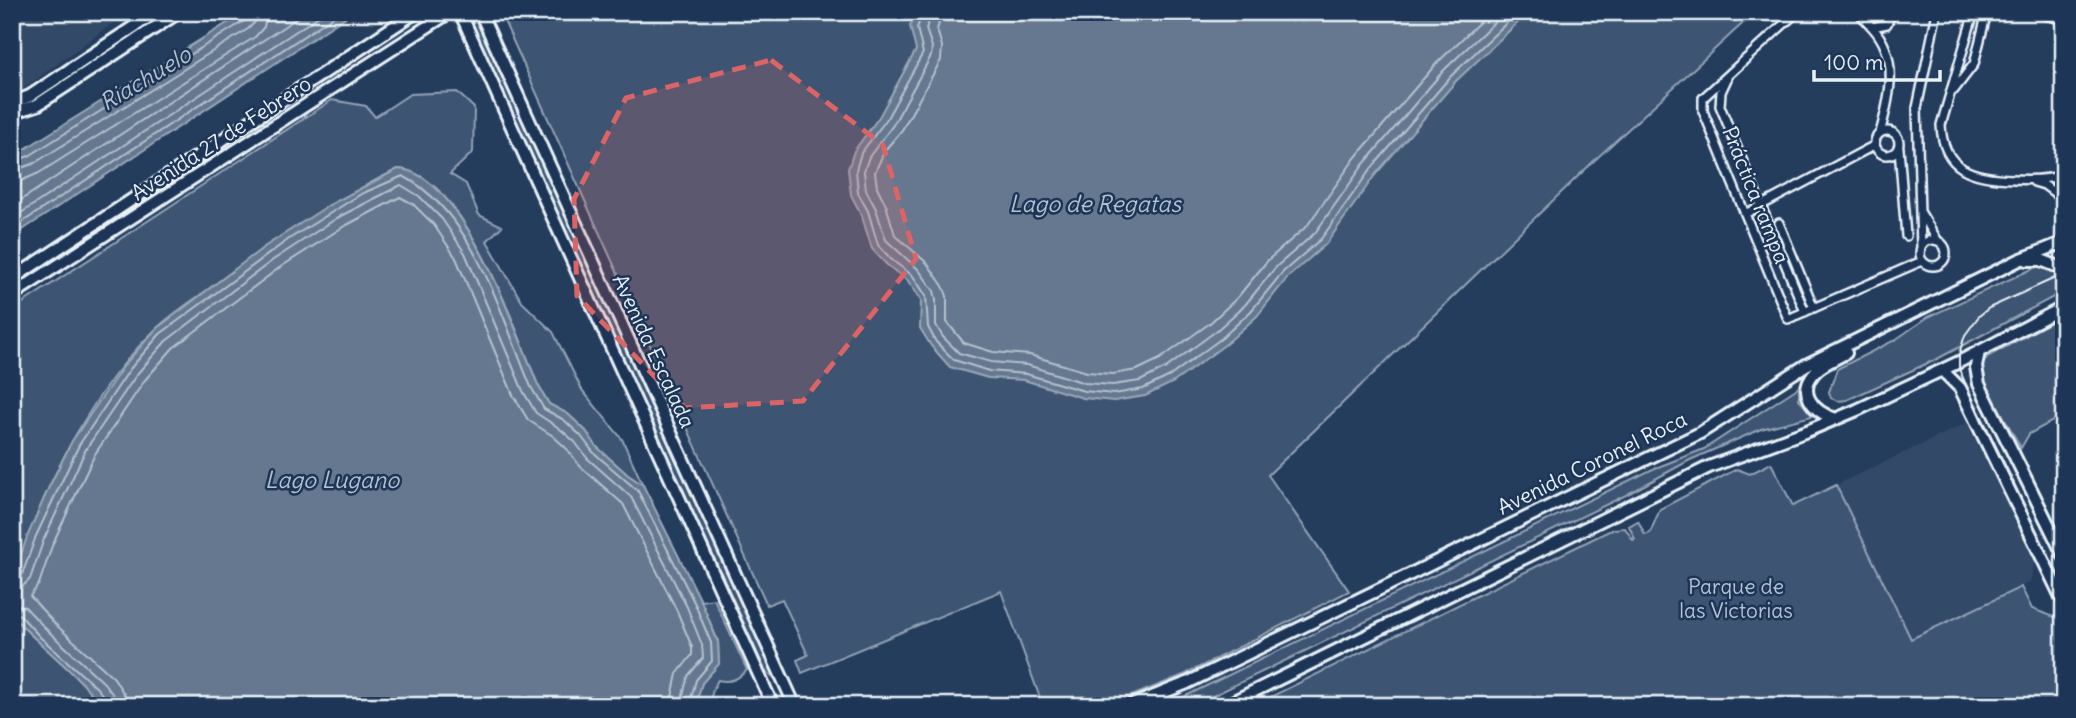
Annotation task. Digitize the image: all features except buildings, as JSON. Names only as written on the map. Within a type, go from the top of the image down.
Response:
[{"type":"main road","points":[[12,103],[30,96],[156,12]]},
{"type":"main road","points":[[12,113],[37,105],[179,12]]},
{"type":"main road","name":"Avenida 27 de Febrero","points":[[12,279],[416,12]]},
{"type":"main road","name":"Avenida 27 de Febrero","points":[[12,295],[450,12]]},
{"type":"main road","name":"Avenida Escalada","points":[[460,12],[772,702]]},
{"type":"main road","name":"Avenida Escalada","points":[[480,12],[795,706]]},
{"type":"main road","name":"Avenida Coronel Roca","points":[[1130,706],[1200,677],[1700,433],[1784,377],[2019,260],[2064,242]]},
{"type":"main road","points":[[2019,260],[2041,260],[2064,269]]},
{"type":"main road","points":[[1224,706],[1709,467],[1836,419],[1942,370],[2064,307]]},
{"type":"main road","points":[[1836,419],[1816,411],[1809,397],[1809,385],[1819,368],[1847,352],[1853,342]]},
{"type":"main road","points":[[1979,351],[1976,367],[1979,384],[2064,556]]},
{"type":"main road","points":[[1942,370],[1960,388],[2064,603]]},
{"type":"main road","points":[[772,702],[789,691]]},
{"type":"street","name":"Práctica rampa","points":[[1797,12],[1703,97],[1703,111],[1788,319],[1805,312]]},
{"type":"street","points":[[1858,12],[1883,38],[1889,64],[1889,99],[1875,145],[1879,152],[1886,155],[1894,154],[1899,148]]},
{"type":"street","points":[[1872,26],[1887,24],[1892,12]]},
{"type":"street","points":[[1922,261],[1917,108],[1937,12]]},
{"type":"street","points":[[1974,12],[1941,125],[1942,143],[1947,154],[1968,172],[1994,179],[2049,179],[2064,175]]},
{"type":"street","points":[[1951,93],[1974,64],[1987,12]]},
{"type":"street","points":[[2034,12],[2064,20]]},
{"type":"street","points":[[1728,75],[1721,92],[1720,106],[1805,312],[1922,261],[1934,266],[1944,259],[1945,250],[1920,213]]},
{"type":"street","points":[[1880,133],[1887,130],[1895,133],[1899,139],[1906,236]]},
{"type":"street","points":[[1745,214],[1875,145]]},
{"type":"street","points":[[2027,180],[2044,186],[2064,200]]},
{"type":"street","points":[[1779,223],[1814,308]]},
{"type":"street","points":[[1920,248],[1926,242],[1938,241]]},
{"type":"highlighted area","points":[[771,60],[883,145],[916,259],[803,401],[685,408],[577,296],[574,199],[626,98]]},
{"type":"shaded area","points":[[12,12],[128,12],[12,97]]},
{"type":"shaded area","points":[[1967,423],[2035,561],[2030,582],[1911,640],[1836,485]]},
{"type":"green space","points":[[500,12],[1755,12],[1597,158],[1268,475],[1349,591],[1186,674],[1112,704],[1043,706],[1001,591],[802,673],[797,660],[808,655],[782,599],[767,605]]},
{"type":"green space","points":[[471,18],[477,22],[777,677],[775,679],[766,672]]},
{"type":"green space","points":[[457,92],[474,108],[473,152],[450,174],[466,184],[479,215],[502,226],[487,241],[522,302],[553,332],[582,390],[622,439],[643,485],[597,447],[586,431],[568,414],[549,404],[538,385],[502,295],[465,225],[444,197],[422,177],[398,169],[324,209],[255,255],[168,319],[130,356],[87,415],[69,447],[37,514],[12,581],[12,310],[332,100],[366,106],[375,117],[410,94]]},
{"type":"green space","points":[[2043,264],[2055,269],[2062,280],[2057,295],[1939,358],[1847,400],[1838,401],[1831,398],[1829,392],[1837,369],[1895,340],[1928,317]]},
{"type":"green space","points":[[2064,315],[2064,415],[2029,434],[2021,448],[1979,372],[1987,357]]},
{"type":"green space","points":[[1799,387],[1799,399],[1812,416],[1761,429],[1690,460],[1626,495],[1192,706],[1165,706],[1653,469],[1704,449]]},
{"type":"green space","name":"Parque de las Victorias","points":[[1771,463],[1793,506],[1836,485],[1911,639],[2021,587],[2032,609],[2057,618],[2064,615],[2064,706],[1252,706],[1613,529],[1625,528],[1633,540],[1635,539],[1629,526],[1638,521],[1645,535],[1650,533],[1660,509],[1737,469],[1750,474]]},
{"type":"green space","points":[[714,599],[747,670],[734,680],[718,680],[709,706],[695,706],[702,683],[719,664],[718,641],[701,601]]},
{"type":"green space","points":[[12,616],[82,683],[101,706],[12,706]]},
{"type":"water","name":"Riachuelo","points":[[245,12],[353,12],[12,237],[12,157]]},
{"type":"water","name":"Lago de Regatas","points":[[917,12],[1529,12],[1456,81],[1375,175],[1326,244],[1288,277],[1257,316],[1226,344],[1174,382],[1145,396],[1114,401],[1083,398],[1024,380],[988,378],[950,367],[931,346],[920,328],[921,300],[908,281],[872,249],[861,214],[851,195],[848,169],[854,151],[879,117],[916,50],[910,26]]},
{"type":"water","name":"Lago Lugano","points":[[398,169],[422,177],[444,197],[465,225],[501,295],[538,385],[549,404],[568,414],[586,431],[597,447],[643,485],[701,601],[718,642],[719,664],[702,683],[695,706],[101,706],[82,683],[12,616],[12,581],[27,537],[72,441],[125,364],[156,329],[264,247],[329,205]]},
{"type":"tram line","points":[[2064,274],[1989,308],[1979,316],[1965,335],[1959,354],[1959,369],[1982,421],[2064,587]]}]
